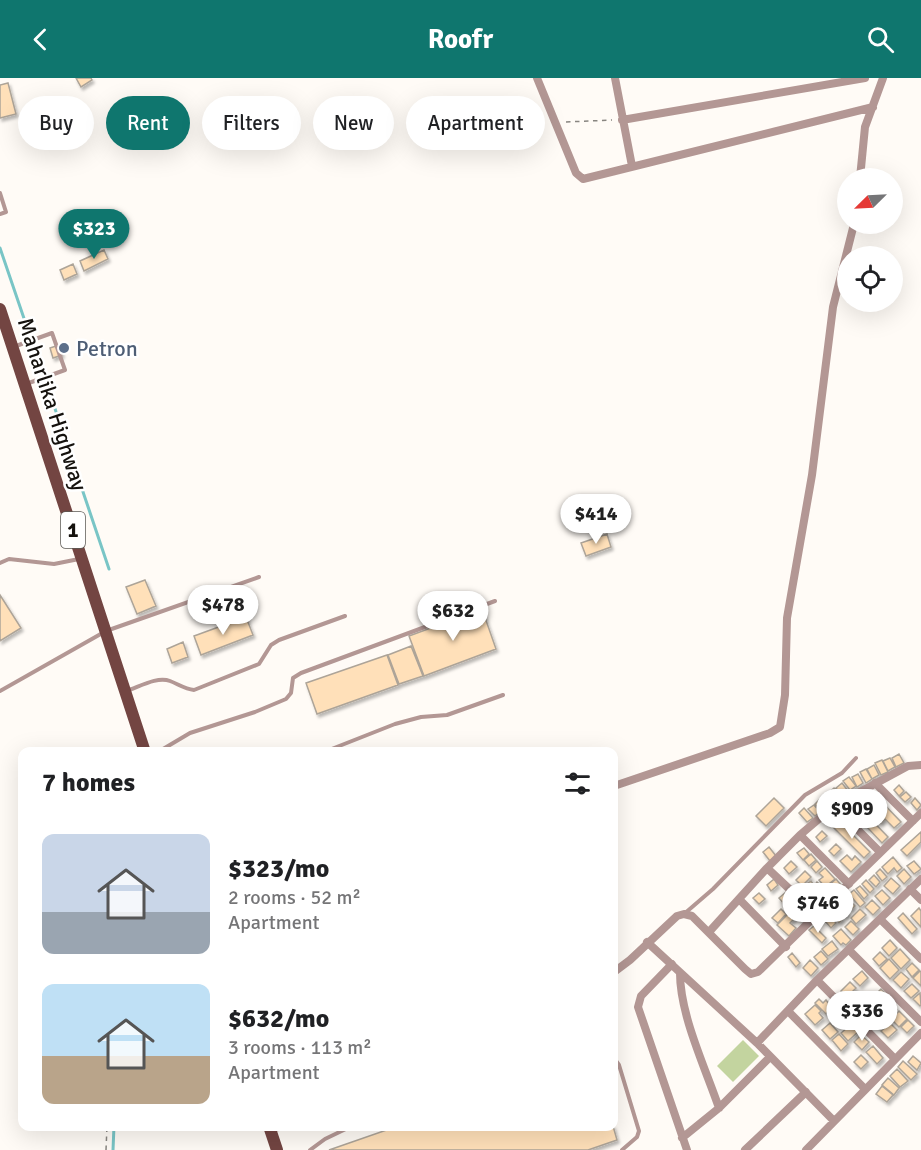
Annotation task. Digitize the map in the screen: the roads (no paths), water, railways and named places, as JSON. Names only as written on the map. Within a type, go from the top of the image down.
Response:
[{"type":"main road","name":"Maharlika Highway","points":[[0,309],[143,747]]},
{"type":"main road","points":[[274,1131],[277,1150]]},
{"type":"street","points":[[537,78],[576,173],[581,178],[590,178],[873,107]]},
{"type":"street","points":[[615,78],[632,166]]},
{"type":"street","points":[[622,120],[836,80],[865,78]]},
{"type":"street","points":[[861,168],[863,139],[883,78]]},
{"type":"street","points":[[618,785],[770,734],[780,727],[784,695],[787,618],[812,476],[832,307],[851,234]]},
{"type":"street","points":[[709,932],[767,868],[800,835],[834,806],[908,766],[921,765]]},
{"type":"street","points":[[875,783],[913,821]]},
{"type":"street","points":[[834,806],[880,852]]},
{"type":"street","points":[[618,969],[673,920],[684,914],[692,916],[751,974],[758,972],[921,813]]},
{"type":"street","points":[[800,835],[849,884]]},
{"type":"street","points":[[767,868],[817,915]]},
{"type":"street","points":[[757,1043],[817,980],[921,879]]},
{"type":"street","points":[[910,889],[921,900]]},
{"type":"street","points":[[740,899],[786,947]]},
{"type":"street","points":[[880,920],[921,959]]},
{"type":"street","points":[[648,942],[757,1043],[834,1121]]},
{"type":"street","points":[[849,950],[921,1022]]},
{"type":"street","points":[[672,964],[641,996],[638,1007],[687,1150]]},
{"type":"street","points":[[680,973],[680,987],[686,1012],[718,1107]]},
{"type":"street","points":[[817,980],[895,1059]]},
{"type":"street","points":[[789,1012],[865,1089]]},
{"type":"street","points":[[806,1150],[921,1033]]},
{"type":"street","points":[[682,1138],[770,1057]]},
{"type":"street","points":[[745,1150],[806,1092]]},
{"type":"lane","points":[[0,193],[6,212],[0,214]]},
{"type":"lane","points":[[13,347],[52,333],[65,370],[25,384]]},
{"type":"lane","points":[[0,563],[9,559],[54,564],[82,558]]},
{"type":"lane","points":[[0,691],[106,631],[259,577]]},
{"type":"lane","points":[[167,747],[190,734],[286,699],[291,693],[292,678],[301,673],[495,601]]},
{"type":"lane","points":[[126,692],[161,680],[194,690],[259,664],[271,645],[279,640],[345,616]]},
{"type":"lane","points":[[337,747],[395,724],[420,717],[447,715],[504,695]]},
{"type":"lane","points":[[684,914],[713,889],[805,795],[842,773],[855,758]]},
{"type":"lane","points":[[618,1064],[639,1131],[637,1137],[622,1150]]},
{"type":"lane","points":[[310,1150],[342,1131]]},
{"type":"waterway","points":[[0,248],[30,336]]},
{"type":"waterway","points":[[47,385],[109,569]]},
{"type":"waterway","points":[[113,1150],[114,1131]]},
{"type":"place","name":"Petron","points":[[64,348]]}]
